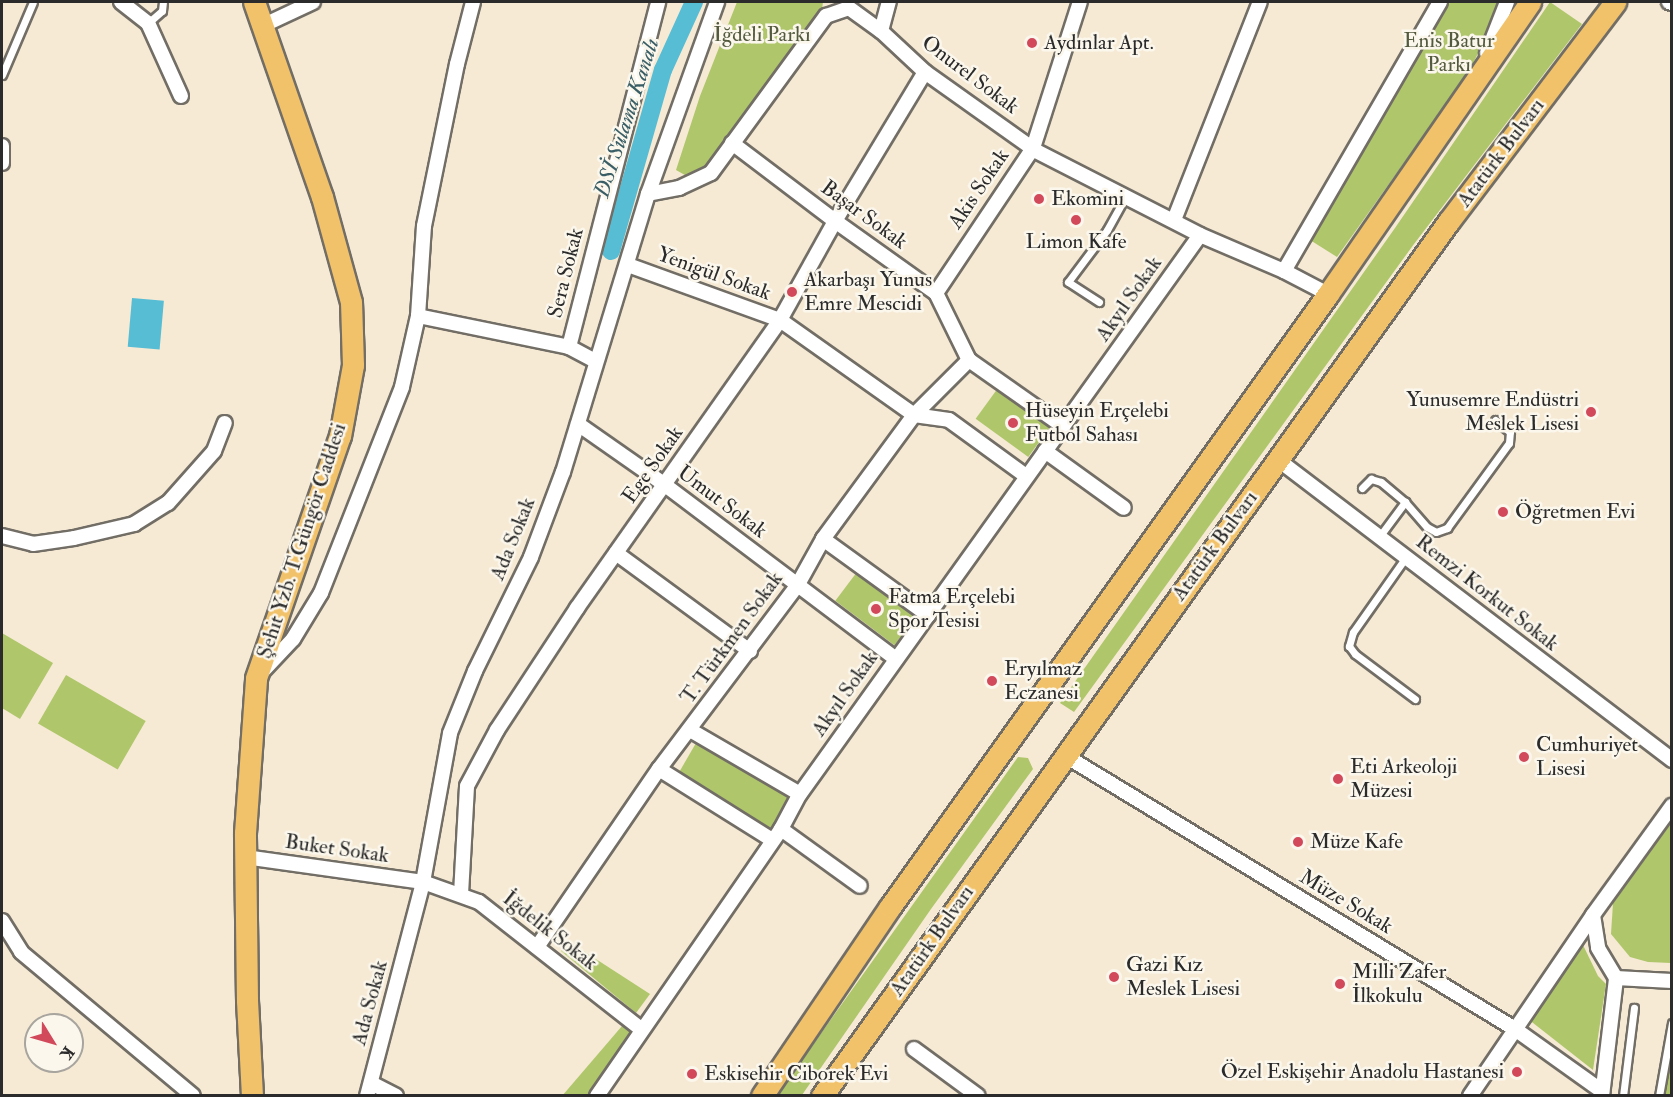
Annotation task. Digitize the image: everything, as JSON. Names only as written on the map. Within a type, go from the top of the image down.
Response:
[{"type":"main road","name":"Şehit Yzb. T.Güngör Caddesi","points":[[252,1095],[247,1000],[246,857],[247,784],[256,678],[340,436],[353,365],[351,302],[322,197],[264,25],[254,2]]},
{"type":"main road","points":[[762,1095],[890,907],[1328,294],[1530,2]]},
{"type":"main road","name":"Atatürk Bulvarı","points":[[822,1095],[1449,221],[1615,2]]},
{"type":"street","points":[[121,2],[148,23],[181,96]]},
{"type":"street","points":[[264,25],[313,2]]},
{"type":"street","points":[[256,678],[293,639],[321,593],[402,387],[418,316],[424,226],[457,64],[473,2]]},
{"type":"street","name":"Sera Sokak","points":[[569,347],[658,2]]},
{"type":"street","name":"Ada Sokak","points":[[369,1089],[423,882],[450,733],[475,671],[531,556],[578,424],[595,361],[628,265],[648,194],[717,2]]},
{"type":"street","points":[[881,31],[889,2]]},
{"type":"street","name":"Akis Sokak","points":[[936,293],[1033,148],[1080,2]]},
{"type":"street","points":[[1174,220],[1260,2]]},
{"type":"street","points":[[1284,271],[1440,2]]},
{"type":"street","points":[[1479,76],[1506,2]]},
{"type":"street","name":"Onurel Sokak","points":[[648,194],[679,188],[711,173],[826,16],[849,8],[881,31],[925,72],[1033,148],[1200,235],[1284,271],[1328,294]]},
{"type":"street","name":"Ege Sokak","points":[[461,894],[467,786],[497,730],[616,553],[780,320],[835,221],[925,72]]},
{"type":"street","name":"Başar Sokak","points":[[732,143],[835,221],[936,293],[969,360],[1063,426]]},
{"type":"street","points":[[2,146],[2,163]]},
{"type":"street","name":"Akyıl Sokak","points":[[597,1095],[776,835],[801,794],[1200,235]]},
{"type":"street","name":"Yenigül Sokak","points":[[628,265],[780,320],[914,415],[949,420],[1026,476]]},
{"type":"street","points":[[418,316],[569,347],[595,361]]},
{"type":"street","name":"T. Türkmen Sokak","points":[[537,947],[659,769],[797,586],[823,538],[914,415],[969,360]]},
{"type":"street","points":[[2,536],[33,544],[74,538],[134,524],[168,503],[214,451],[225,423]]},
{"type":"street","name":"Umut Sokak","points":[[578,424],[665,485],[896,659]]},
{"type":"street","points":[[1045,451],[1124,508]]},
{"type":"street","name":"Remzi Korkut Sokak","points":[[1277,459],[1671,760]]},
{"type":"street","points":[[823,538],[928,615]]},
{"type":"street","points":[[616,553],[750,651]]},
{"type":"street","points":[[690,730],[801,794]]},
{"type":"street","name":"Müze Sokak","points":[[1064,755],[1515,1029],[1602,1093]]},
{"type":"street","points":[[659,769],[776,835],[860,886]]},
{"type":"street","points":[[1470,1095],[1671,806]]},
{"type":"street","name":"Buket Sokak","points":[[246,857],[423,882]]},
{"type":"street","name":"İğdelik Sokak","points":[[423,882],[479,902],[642,1030]]},
{"type":"street","points":[[1593,915],[1598,948],[1616,978],[1602,1093]]},
{"type":"street","points":[[2,921],[21,952],[193,1095]]},
{"type":"street","points":[[1616,978],[1671,981]]},
{"type":"street","points":[[914,1049],[978,1095]]},
{"type":"street","points":[[369,1089],[396,1095]]},
{"type":"lane","points":[[2,75],[33,2]]},
{"type":"lane","points":[[148,23],[162,11],[164,2]]},
{"type":"lane","points":[[1099,302],[1068,282],[1107,230],[1126,196]]},
{"type":"lane","points":[[1362,488],[1371,479],[1381,482],[1405,502],[1427,527],[1436,532],[1447,528],[1509,443],[1510,432],[1495,420]]},
{"type":"lane","points":[[1379,537],[1405,502]]},
{"type":"lane","points":[[1406,557],[1353,632],[1349,646],[1355,654],[1415,699]]},
{"type":"lane","points":[[1623,1095],[1635,1008]]},
{"type":"lane","points":[[1659,1095],[1671,1023]]},
{"type":"green space","name":"İğdeli Parkı","points":[[737,2],[823,2],[822,10],[711,166],[692,179],[676,170],[700,96]]},
{"type":"green space","name":"Enis Batur Parkı","points":[[1450,2],[1500,2],[1489,32],[1468,73],[1337,257],[1310,240]]},
{"type":"green space","points":[[1550,2],[1582,24],[1414,244],[1074,712],[1060,703],[1395,228]]},
{"type":"green space","name":"Hüseyin Erçelebi Futbol Sahası","points":[[998,388],[1051,426],[1028,457],[976,419]]},
{"type":"green space","name":"Fatma Erçelebi Spor Tesisi","points":[[857,572],[916,617],[894,645],[835,601]]},
{"type":"green space","points":[[2,633],[53,663],[20,719],[2,708]]},
{"type":"green space","points":[[66,675],[146,721],[118,769],[38,723]]},
{"type":"green space","points":[[696,743],[792,798],[774,831],[678,775]]},
{"type":"green space","points":[[1018,757],[1028,758],[1033,769],[931,909],[802,1095],[777,1095]]},
{"type":"green space","points":[[1671,823],[1671,963],[1648,962],[1630,957],[1611,934],[1613,903]]},
{"type":"green space","points":[[568,941],[650,994],[636,1013],[561,951]]},
{"type":"green space","points":[[1583,945],[1598,976],[1606,984],[1593,1070],[1528,1019]]},
{"type":"green space","points":[[628,1019],[642,1030],[597,1095],[562,1096]]},
{"type":"green space","points":[[1671,1044],[1671,1095],[1659,1095]]},
{"type":"water","points":[[132,298],[164,301],[160,350],[128,347]]},
{"type":"waterway","name":"DSİ Sulama Kanalı","points":[[611,251],[663,70],[694,2]]},
{"type":"place","name":"Aydınlar Apt.","points":[[1032,43]]},
{"type":"place","name":"Ekomini","points":[[1039,199]]},
{"type":"place","name":"Limon Kafe","points":[[1076,220]]},
{"type":"place","name":"Akarbaşı Yunus Emre Mescidi","points":[[792,292]]},
{"type":"place","name":"Yunusemre Endüstri Meslek Lisesi","points":[[1591,412]]},
{"type":"place","name":"Hüseyin Erçelebi Futbol Sahası","points":[[1013,423]]},
{"type":"place","name":"Öğretmen Evi","points":[[1503,512]]},
{"type":"place","name":"Fatma Erçelebi Spor Tesisi","points":[[876,609]]},
{"type":"place","name":"Eryılmaz Eczanesi","points":[[992,681]]},
{"type":"place","name":"Cumhuriyet Lisesi","points":[[1524,757]]},
{"type":"place","name":"Eti Arkeoloji Müzesi","points":[[1338,779]]},
{"type":"place","name":"Müze Kafe","points":[[1298,842]]},
{"type":"place","name":"Gazi Kız Meslek Lisesi","points":[[1114,977]]},
{"type":"place","name":"Milli Zafer İlkokulu","points":[[1340,984]]},
{"type":"place","name":"Özel Eskişehir Anadolu Hastanesi","points":[[1517,1072]]},
{"type":"place","name":"Eskisehir Ciborek Evi","points":[[692,1074]]}]
